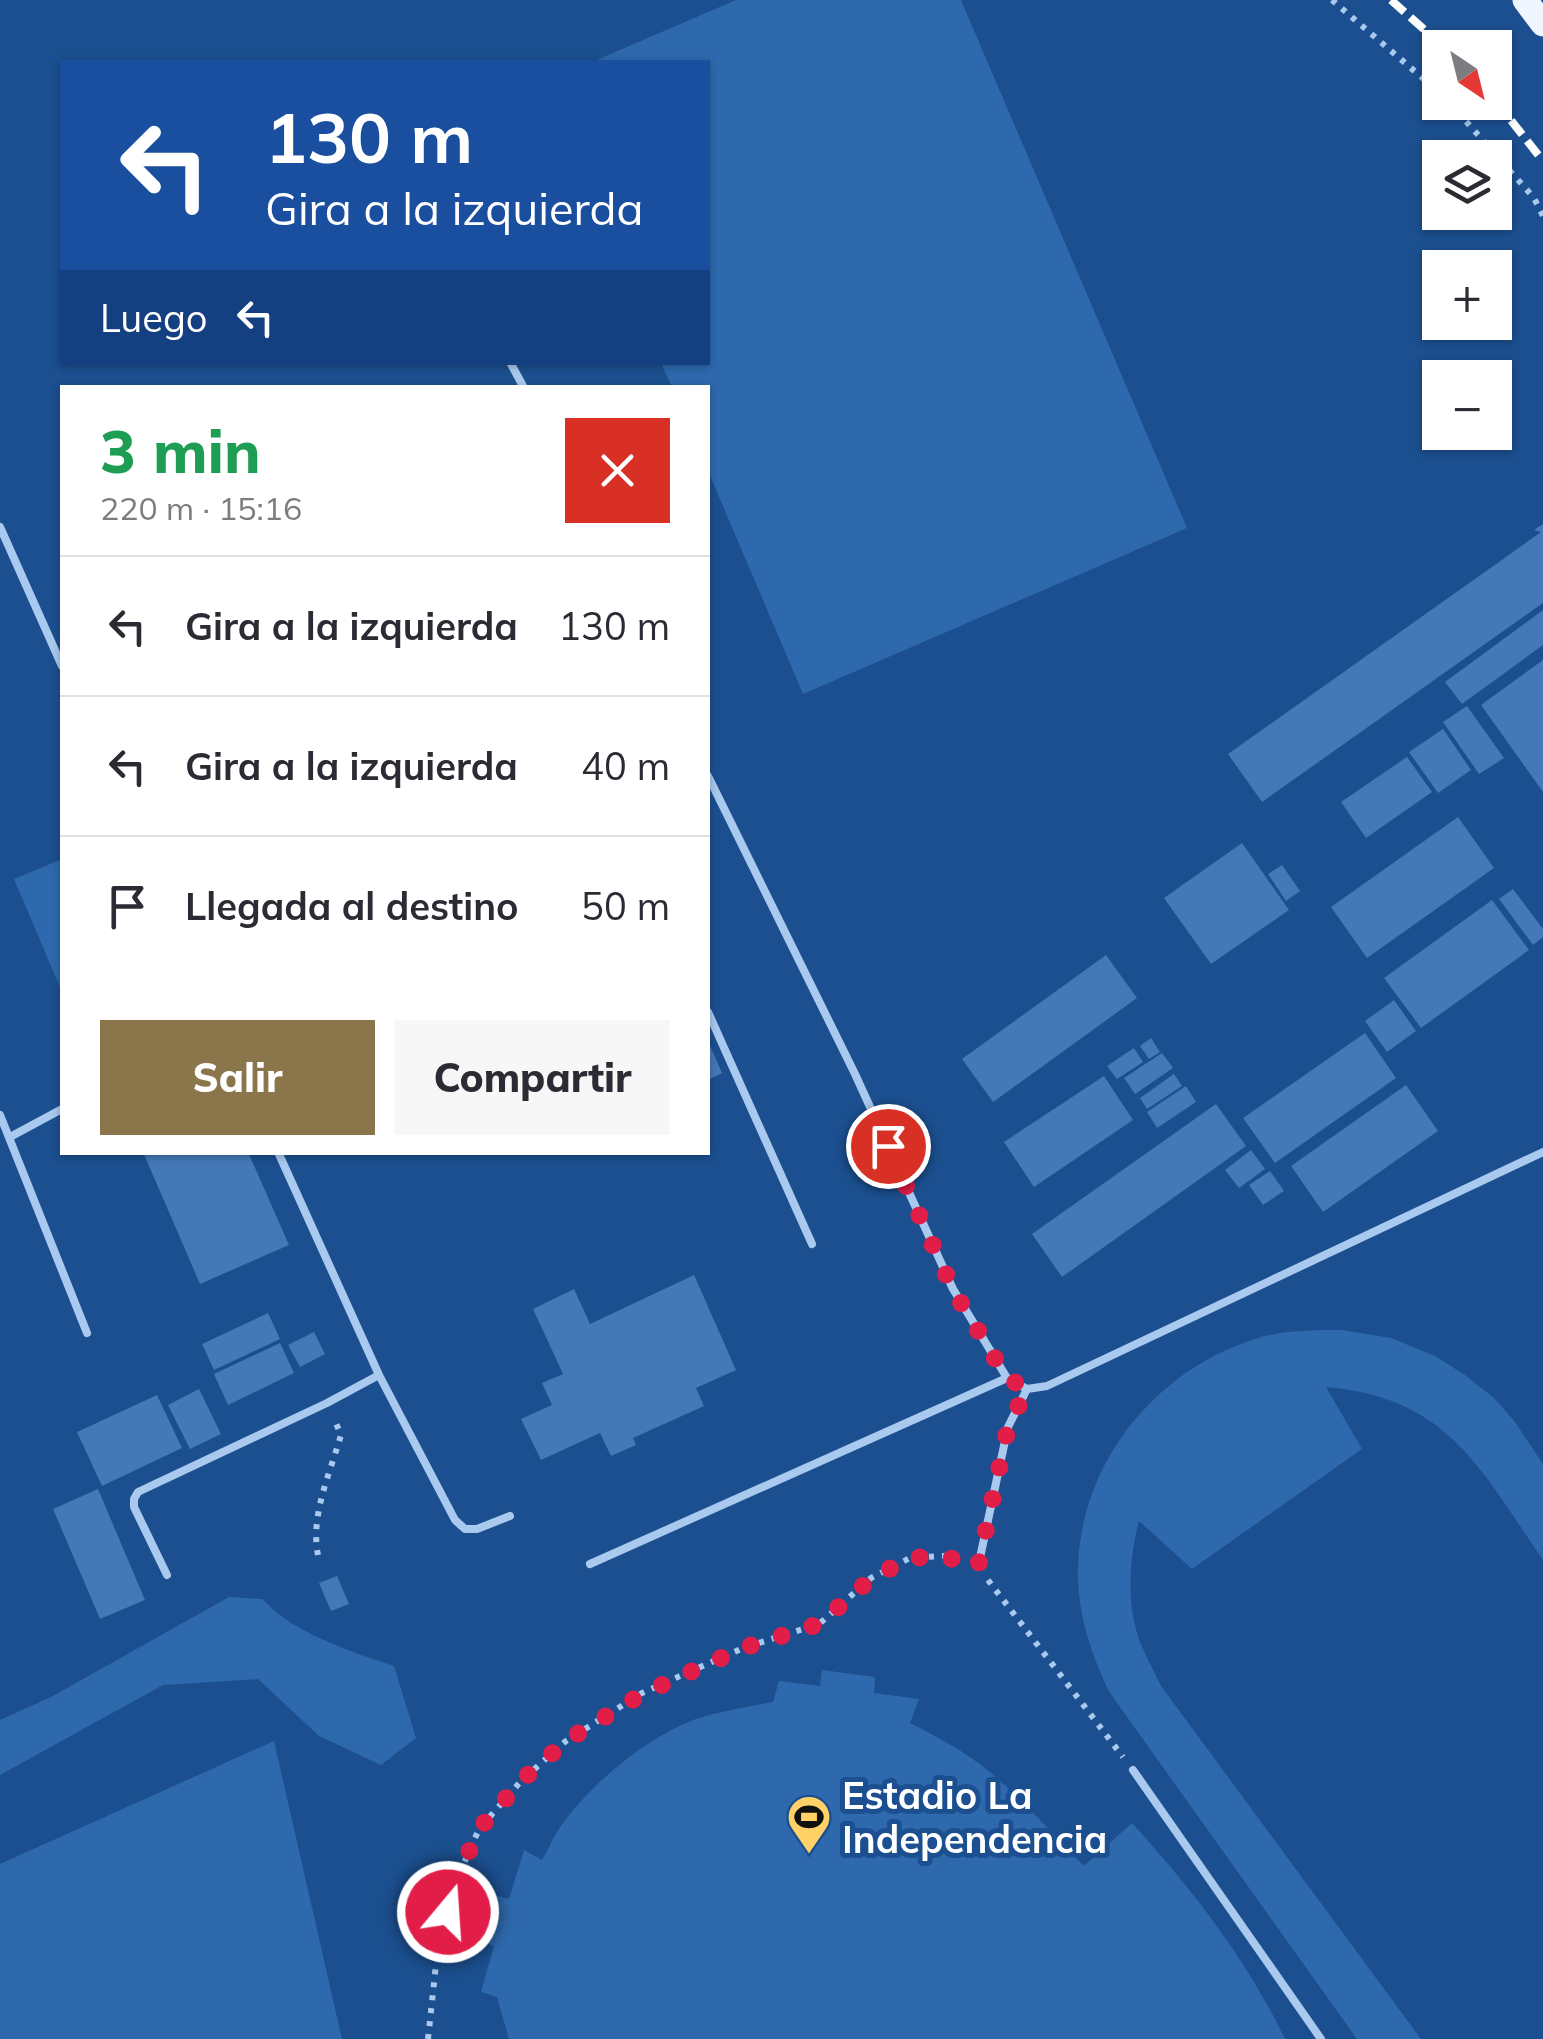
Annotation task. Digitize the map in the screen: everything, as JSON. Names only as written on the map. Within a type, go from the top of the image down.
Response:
[{"type":"main road","points":[[1525,0],[1543,24]]},
{"type":"lane","points":[[0,527],[60,662]]},
{"type":"lane","points":[[710,780],[855,1074],[953,1290],[1007,1378],[1027,1389],[1047,1386],[1543,1152]]},
{"type":"lane","points":[[710,1016],[812,1244]]},
{"type":"lane","points":[[10,1137],[60,1110]]},
{"type":"lane","points":[[0,1115],[86,1333]]},
{"type":"lane","points":[[279,1155],[379,1375],[454,1520],[465,1529],[510,1516]]},
{"type":"lane","points":[[168,1576],[134,1506],[138,1492],[379,1375]]},
{"type":"lane","points":[[590,1564],[1007,1378]]},
{"type":"lane","points":[[978,1567],[1008,1427],[1027,1389]]},
{"type":"lane","points":[[1133,1770],[1321,2039]]},
{"type":"path","points":[[1332,0],[1422,78]]},
{"type":"path","points":[[1465,120],[1534,198],[1543,216]]},
{"type":"path","points":[[318,1554],[314,1537],[341,1436],[327,1403]]},
{"type":"path","points":[[428,2039],[438,1955],[461,1870],[479,1829],[522,1780],[566,1741],[642,1694],[743,1648],[819,1624],[872,1578],[910,1558],[943,1556],[978,1567],[1133,1770]]},
{"type":"shaded area","points":[[736,0],[961,0],[1187,528],[803,694],[710,476],[710,385],[671,385],[662,365],[710,365],[710,60],[597,60]]},
{"type":"shaded area","points":[[60,860],[60,987],[14,879]]},
{"type":"shaded area","points":[[1342,1330],[1391,1338],[1435,1356],[1494,1398],[1515,1422],[1543,1464],[1543,1560],[1479,1468],[1432,1422],[1403,1406],[1368,1394],[1326,1387],[1362,1449],[1192,1569],[1139,1521],[1131,1566],[1131,1597],[1140,1642],[1161,1686],[1421,2039],[1357,2039],[1110,1693],[1091,1648],[1080,1601],[1082,1530],[1092,1493],[1129,1427],[1154,1399],[1216,1355],[1252,1340],[1285,1332]]},
{"type":"shaded area","points":[[229,1597],[262,1599],[307,1632],[394,1666],[416,1738],[381,1765],[319,1736],[258,1679],[163,1685],[0,1775],[0,1720],[51,1697]]},
{"type":"shaded area","name":"Estadio La Independencia","points":[[822,1670],[875,1677],[874,1693],[919,1699],[910,1723],[990,1772],[1084,1866],[1132,1823],[1216,1925],[1253,1980],[1285,2039],[509,2039],[497,1997],[481,1992],[494,1946],[477,1940],[491,1894],[509,1899],[524,1850],[542,1860],[562,1824],[592,1789],[660,1736],[696,1719],[773,1702],[779,1681],[820,1686]]},
{"type":"shaded area","points":[[274,1741],[342,2039],[0,2039],[0,1864]]},
{"type":"building","points":[[1543,524],[1543,603],[1262,802],[1228,754],[1541,532],[1534,530]]},
{"type":"building","points":[[1543,610],[1543,645],[1462,704],[1445,682]]},
{"type":"building","points":[[1543,660],[1543,792],[1481,705]]},
{"type":"building","points":[[1467,706],[1504,758],[1479,774],[1443,722]]},
{"type":"building","points":[[1443,729],[1471,770],[1438,793],[1409,752]]},
{"type":"building","points":[[1407,757],[1432,792],[1366,838],[1341,802]]},
{"type":"building","points":[[1458,817],[1494,868],[1367,958],[1331,907]]},
{"type":"building","points":[[1242,843],[1289,910],[1211,964],[1164,898]]},
{"type":"building","points":[[1282,865],[1300,891],[1286,901],[1268,874]]},
{"type":"building","points":[[1513,889],[1543,929],[1543,937],[1533,945],[1499,899]]},
{"type":"building","points":[[1492,900],[1529,950],[1421,1028],[1384,978]]},
{"type":"building","points":[[1106,955],[1137,998],[993,1102],[962,1059]]},
{"type":"building","points":[[1394,1000],[1416,1031],[1387,1052],[1365,1021]]},
{"type":"building","points":[[1365,1033],[1396,1078],[1275,1163],[1243,1118]]},
{"type":"building","points":[[1151,1038],[1160,1052],[1149,1059],[1140,1046]]},
{"type":"building","points":[[710,1046],[722,1073],[710,1079]]},
{"type":"building","points":[[1134,1048],[1143,1062],[1117,1079],[1107,1066]]},
{"type":"building","points":[[1162,1053],[1173,1068],[1135,1094],[1124,1078]]},
{"type":"building","points":[[1174,1074],[1182,1086],[1147,1109],[1140,1098]]},
{"type":"building","points":[[1104,1076],[1133,1120],[1034,1187],[1004,1142]]},
{"type":"building","points":[[1406,1085],[1438,1131],[1323,1212],[1291,1166]]},
{"type":"building","points":[[1186,1086],[1196,1102],[1157,1128],[1147,1112]]},
{"type":"building","points":[[1216,1104],[1246,1146],[1062,1277],[1032,1234]]},
{"type":"building","points":[[1251,1150],[1265,1169],[1239,1188],[1225,1170]]},
{"type":"building","points":[[144,1155],[249,1155],[289,1245],[200,1284]]},
{"type":"building","points":[[1270,1171],[1284,1191],[1263,1205],[1249,1185]]},
{"type":"building","points":[[694,1275],[736,1370],[696,1388],[704,1406],[633,1438],[636,1445],[611,1456],[600,1433],[541,1460],[521,1419],[552,1405],[542,1383],[563,1374],[533,1309],[574,1289],[590,1324]]},
{"type":"building","points":[[268,1313],[280,1339],[214,1370],[202,1344]]},
{"type":"building","points":[[314,1332],[325,1354],[300,1367],[288,1345]]},
{"type":"building","points":[[280,1343],[294,1373],[228,1405],[214,1374]]},
{"type":"building","points":[[199,1389],[221,1434],[190,1449],[168,1405]]},
{"type":"building","points":[[157,1395],[182,1448],[102,1486],[77,1432]]},
{"type":"building","points":[[98,1489],[145,1600],[100,1619],[53,1509]]},
{"type":"building","points":[[337,1576],[349,1604],[331,1611],[319,1583]]},
{"type":"railway","points":[[1391,0],[1425,30]]},
{"type":"railway","points":[[1511,120],[1543,161]]},
{"type":"place","name":"Estadio La Independencia","points":[[809,1855]]},
{"type":"route","points":[[448,1912],[479,1829],[522,1780],[566,1741],[642,1694],[743,1648],[819,1624],[872,1578],[910,1558],[943,1556],[978,1567],[1008,1427],[1027,1389],[1007,1378],[953,1290],[888,1146]]}]
